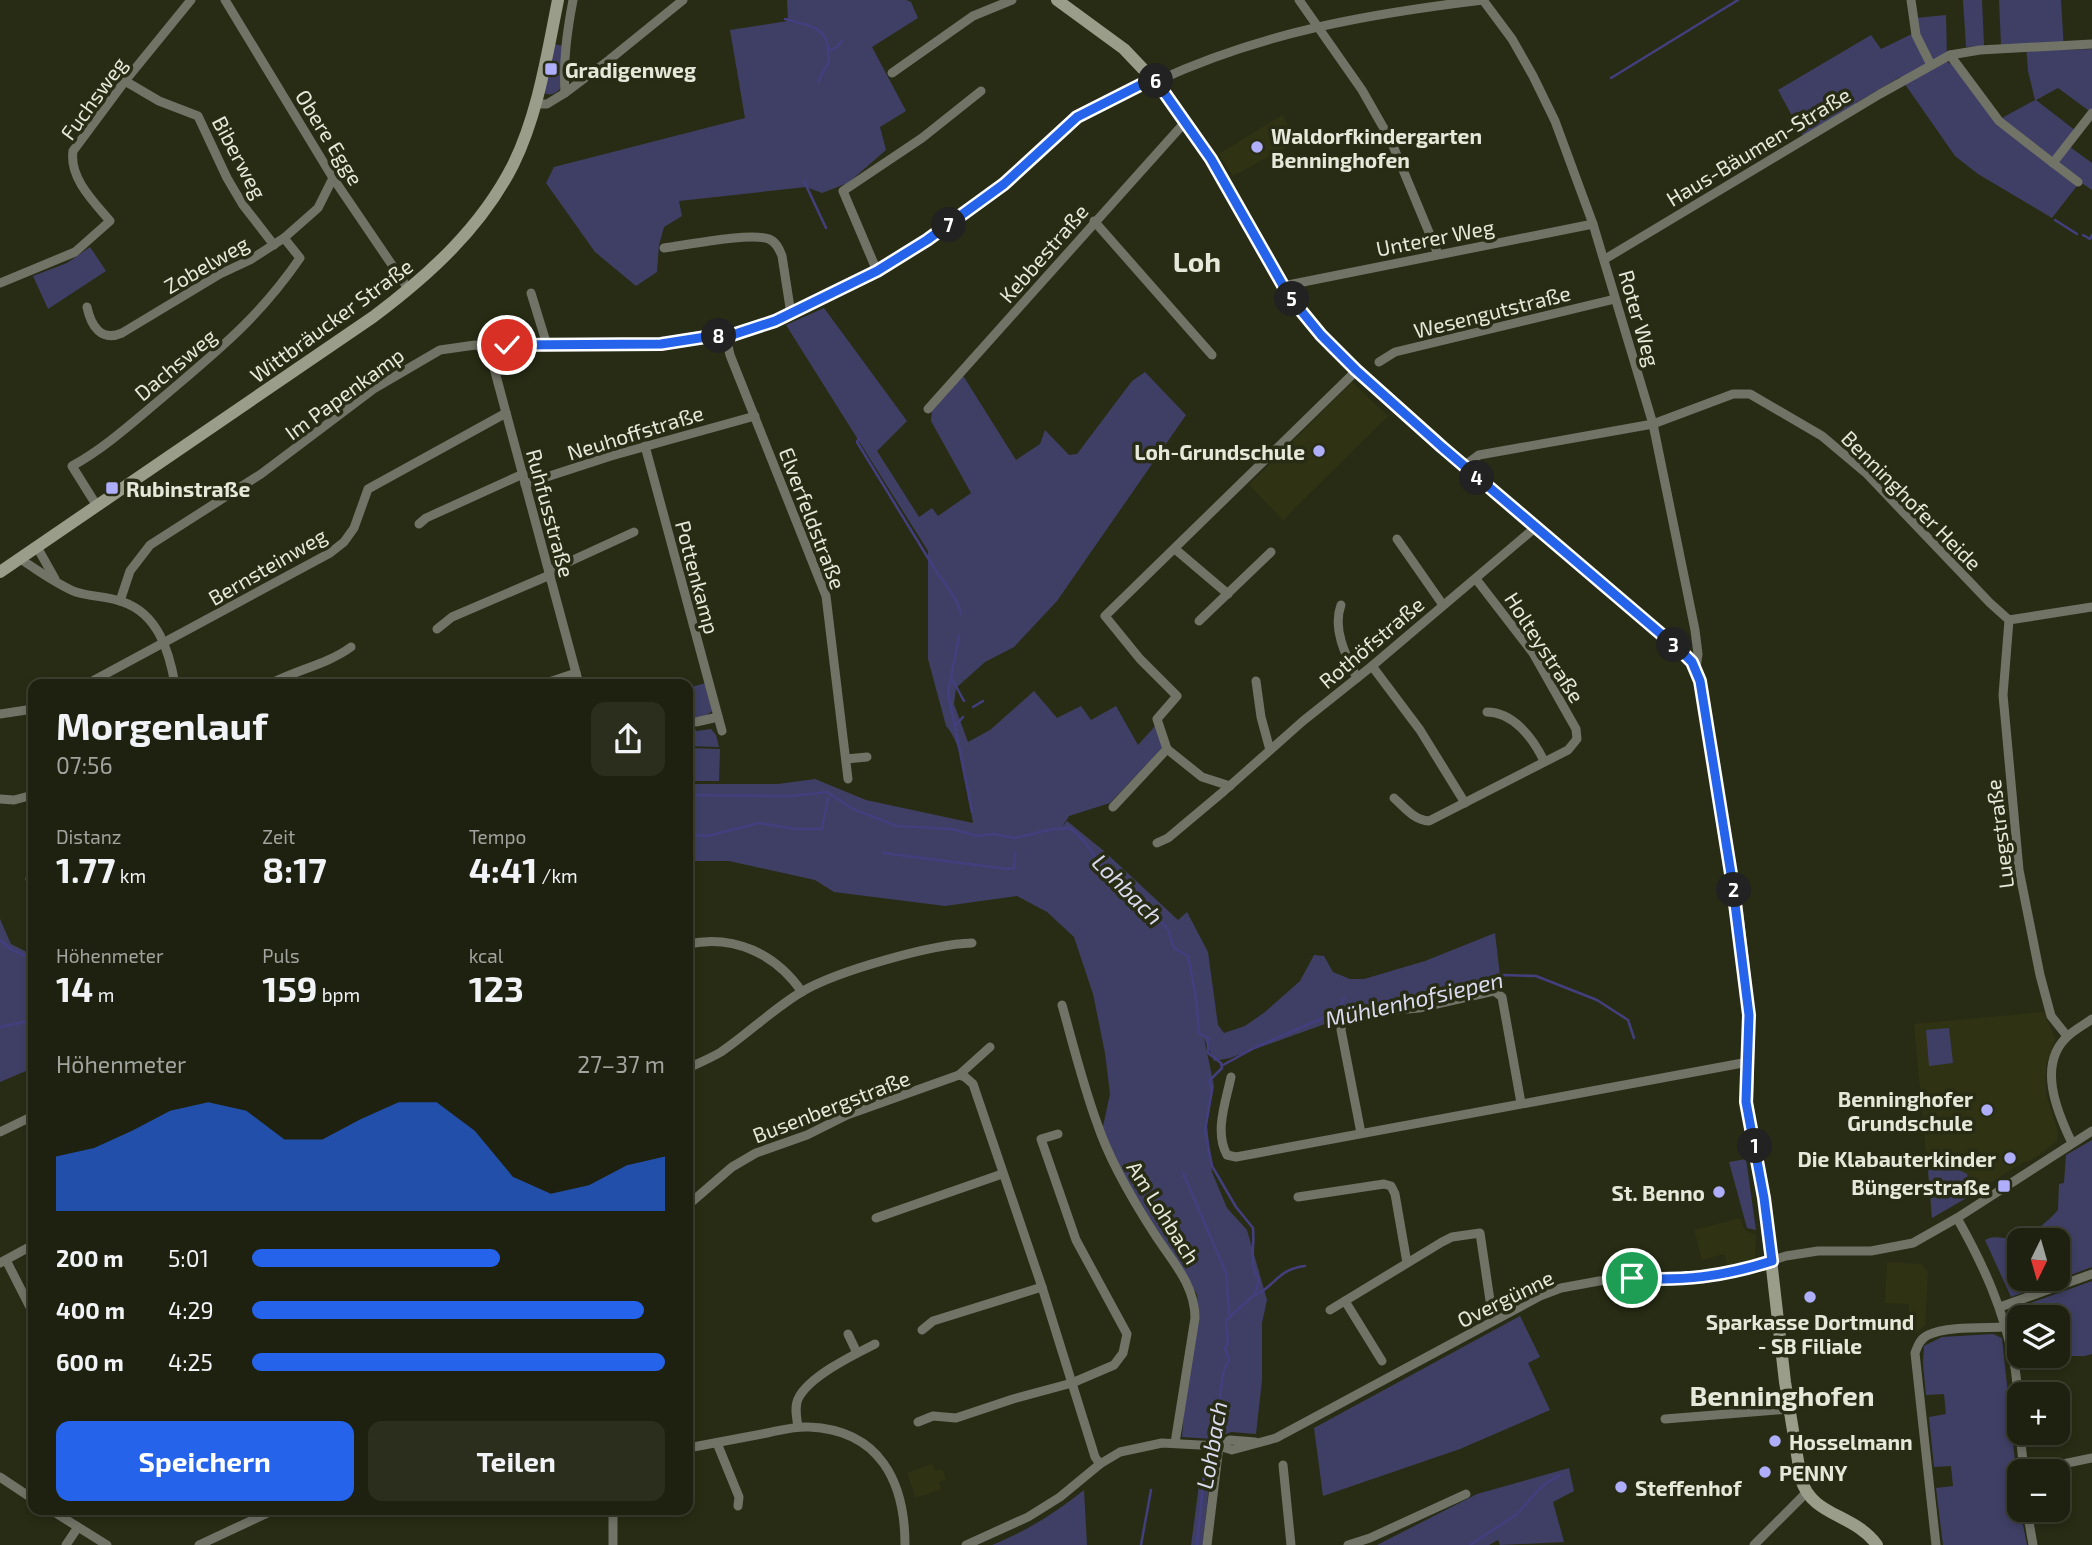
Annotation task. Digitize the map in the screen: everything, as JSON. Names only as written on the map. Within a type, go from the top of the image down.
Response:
[{"type":"main road","name":"Wittbräucker Straße","points":[[0,572],[317,356],[409,290],[468,232],[489,206],[513,164],[535,104],[558,0]]},
{"type":"main road","points":[[1057,0],[1124,49],[1155,80],[1186,121],[1249,223],[1283,286],[1311,324],[1356,370],[1681,651],[1696,669],[1709,731],[1741,944],[1749,1015],[1748,1115],[1761,1180],[1789,1409],[1801,1479],[1807,1493],[1821,1507],[1845,1517],[1864,1530],[1877,1545]]},
{"type":"street","name":"Fuchsweg","points":[[0,283],[75,252],[110,221],[86,191],[73,167],[75,146],[191,0]]},
{"type":"street","name":"Obere Egge","points":[[225,0],[333,177],[409,290]]},
{"type":"street","points":[[565,93],[563,66],[573,0]]},
{"type":"street","points":[[535,104],[547,104],[565,93],[683,0]]},
{"type":"street","points":[[892,73],[973,16],[1012,0]]},
{"type":"street","points":[[1299,0],[1362,90],[1391,141],[1438,254]]},
{"type":"street","name":"Im Papenkamp","points":[[120,601],[130,571],[150,545],[261,474],[375,388],[427,355],[440,350],[475,345],[494,351],[511,345],[661,344],[712,336],[726,337],[791,314],[877,271],[927,240],[1004,184],[1041,147],[1083,112],[1155,80],[1242,47],[1319,25],[1393,11],[1483,0]]},
{"type":"street","name":"Roter Weg","points":[[1483,0],[1512,39],[1555,121],[1605,258],[1653,424],[1695,630],[1698,654],[1696,669]]},
{"type":"street","points":[[1911,0],[1916,35],[1931,65]]},
{"type":"street","name":"Haus-Bäumen-Straße","points":[[1605,258],[1950,55],[1980,50],[2092,44]]},
{"type":"street","points":[[1950,55],[1998,121],[2078,182]]},
{"type":"street","name":"Biberweg","points":[[125,81],[159,102],[198,116],[243,205],[275,245]]},
{"type":"street","points":[[877,271],[843,191],[922,138],[981,91]]},
{"type":"street","points":[[2053,163],[2092,113]]},
{"type":"street","name":"Kebbestraße","points":[[928,409],[1186,121]]},
{"type":"street","name":"Zobelweg","points":[[88,307],[96,330],[107,337],[116,336],[220,274],[275,245],[318,208],[333,177]]},
{"type":"street","points":[[1094,221],[1212,355]]},
{"type":"street","name":"Unterer Weg","points":[[1283,286],[1593,224]]},
{"type":"street","points":[[664,248],[750,237],[770,240],[778,247],[782,256],[791,314]]},
{"type":"street","name":"Dachsweg","points":[[97,506],[72,466],[102,448],[256,316],[300,258],[284,238]]},
{"type":"street","points":[[531,293],[547,345]]},
{"type":"street","name":"Wesengutstraße","points":[[1379,362],[1395,352],[1615,299]]},
{"type":"street","name":"Elverfeldstraße","points":[[726,337],[730,355],[826,596],[848,779]]},
{"type":"street","name":"Ruhfusstraße","points":[[494,351],[494,368],[578,679]]},
{"type":"street","points":[[1230,786],[1202,777],[1167,749],[1157,719],[1177,696],[1140,659],[1105,617],[1356,370]]},
{"type":"street","name":"Benninghofer Heide","points":[[1464,466],[1479,455],[1653,424],[1733,394],[1750,394],[1822,436],[1866,473],[2009,620]]},
{"type":"street","name":"Bernsteinweg","points":[[97,679],[330,553],[344,542],[354,528],[368,489],[506,413]]},
{"type":"street","name":"Neuhoffstraße","points":[[419,524],[426,518],[524,479],[755,416]]},
{"type":"street","name":"Pottenkamp","points":[[645,446],[722,731]]},
{"type":"street","name":"Rothöfstraße","points":[[1157,844],[1168,838],[1535,527]]},
{"type":"street","points":[[437,629],[453,617],[634,532]]},
{"type":"street","points":[[1397,539],[1443,605]]},
{"type":"street","points":[[37,547],[58,583]]},
{"type":"street","points":[[1175,549],[1228,594]]},
{"type":"street","points":[[1199,621],[1271,552]]},
{"type":"street","points":[[20,559],[58,583],[80,593],[120,601],[138,609],[152,621],[164,644],[174,679]]},
{"type":"street","name":"Holteystraße","points":[[1394,798],[1414,817],[1421,820],[1437,818],[1572,746],[1577,738],[1576,729],[1533,653],[1476,579]]},
{"type":"street","points":[[1341,605],[1337,614],[1340,636],[1357,678]]},
{"type":"street","points":[[2009,620],[2092,607]]},
{"type":"street","name":"Luegstraße","points":[[2009,620],[2002,681],[2019,870],[2051,1016],[2067,1036]]},
{"type":"street","points":[[281,679],[339,656],[351,646]]},
{"type":"street","points":[[1372,666],[1420,730],[1465,803]]},
{"type":"street","points":[[558,679],[576,673]]},
{"type":"street","points":[[1256,681],[1261,717],[1270,750]]},
{"type":"street","points":[[0,714],[28,710]]},
{"type":"street","points":[[1486,712],[1501,712],[1511,719],[1536,746],[1544,761]]},
{"type":"street","points":[[696,722],[718,716]]},
{"type":"street","points":[[1113,807],[1167,749]]},
{"type":"street","points":[[846,759],[867,757]]},
{"type":"street","points":[[0,799],[14,800],[28,796]]},
{"type":"street","points":[[693,943],[720,941],[745,946],[768,957],[782,968],[802,992]]},
{"type":"street","points":[[693,1066],[719,1054],[802,992],[820,983],[956,943],[972,943]]},
{"type":"street","points":[[1361,1133],[1342,1024],[1348,1020],[1494,991],[1502,997],[1521,1103]]},
{"type":"street","name":"Am Lohbach","points":[[1062,1005],[1096,1122],[1110,1156],[1153,1231],[1184,1277],[1194,1302],[1195,1318],[1175,1443]]},
{"type":"street","points":[[2072,1143],[2058,1110],[2051,1079],[2057,1054],[2067,1036],[2092,1019]]},
{"type":"street","name":"Busenbergstraße","points":[[693,1198],[756,1153],[807,1135],[847,1115],[959,1075],[990,1047]]},
{"type":"street","points":[[1231,1077],[1221,1124],[1224,1151],[1231,1157],[1748,1062]]},
{"type":"street","points":[[959,1075],[973,1084],[1042,1287],[1095,1457],[1100,1464]]},
{"type":"street","points":[[0,1132],[28,1118]]},
{"type":"street","name":"Overgünne","points":[[966,1545],[1015,1524],[1049,1504],[1069,1491],[1100,1464],[1120,1452],[1141,1446],[1175,1443],[1211,1445],[1232,1450],[1286,1434],[1540,1296],[1569,1286],[1632,1278],[1694,1279],[1818,1251],[1871,1251],[1898,1247],[1926,1237],[2092,1131]]},
{"type":"street","points":[[918,1422],[933,1416],[956,1418],[1072,1383],[1114,1365],[1123,1353],[1127,1334],[1076,1240],[1041,1139],[1058,1133]]},
{"type":"street","points":[[876,1218],[1002,1174]]},
{"type":"street","points":[[1298,1197],[1384,1184],[1391,1186],[1395,1194],[1407,1263]]},
{"type":"street","points":[[1957,1218],[1984,1267],[2000,1307],[2015,1365],[2016,1382]]},
{"type":"street","points":[[1330,1310],[1452,1237],[1480,1233],[1495,1320]]},
{"type":"street","points":[[28,1248],[3,1261],[28,1304]]},
{"type":"street","points":[[2000,1307],[2092,1274]]},
{"type":"street","points":[[922,1330],[933,1321],[1042,1287]]},
{"type":"street","points":[[1345,1301],[1382,1362]]},
{"type":"street","points":[[1936,1545],[1915,1353],[1919,1343],[1929,1334],[2005,1327]]},
{"type":"street","points":[[848,1334],[857,1353]]},
{"type":"street","points":[[798,1427],[798,1400],[804,1392],[829,1369],[875,1344]]},
{"type":"street","points":[[1665,1419],[1789,1409]]},
{"type":"street","points":[[693,1447],[798,1427],[845,1434],[873,1450],[894,1480],[905,1520],[905,1545]]},
{"type":"street","points":[[717,1443],[739,1497],[738,1506]]},
{"type":"street","points":[[1207,1545],[1211,1445]]},
{"type":"street","points":[[2070,1463],[2092,1458]]},
{"type":"street","points":[[1283,1465],[1291,1545]]},
{"type":"street","points":[[0,1477],[28,1496]]},
{"type":"street","points":[[1754,1545],[1807,1493]]},
{"type":"street","points":[[1348,1545],[1370,1538],[1466,1494]]},
{"type":"street","points":[[60,1515],[107,1545]]},
{"type":"street","points":[[199,1545],[263,1515]]},
{"type":"street","points":[[612,1515],[613,1545]]},
{"type":"street","points":[[2029,1522],[2034,1545]]},
{"type":"street","points":[[66,1545],[78,1527]]},
{"type":"shaded area","points":[[787,0],[911,2],[918,18],[872,47],[906,111],[880,127],[886,150],[848,183],[822,193],[806,187],[679,201],[682,216],[664,227],[659,245],[657,272],[636,286],[595,252],[546,183],[554,167],[745,118],[730,30],[788,21]]},
{"type":"shaded area","points":[[1963,0],[1982,0],[1984,46],[1966,47]]},
{"type":"shaded area","points":[[1999,0],[2061,0],[2064,50],[2092,49],[2092,113],[2058,88],[2036,100],[2076,131],[2066,144],[2092,163],[2092,190],[2080,182],[2052,218],[1978,174],[1955,156],[1900,77],[1804,138],[1778,90],[1871,35],[1881,49],[1916,32],[1915,18],[1946,15],[1947,62],[1954,65],[2000,119],[2035,100],[2028,71],[2026,44],[2001,45]]},
{"type":"shaded area","points":[[554,44],[563,46],[560,89],[549,94],[544,93]]},
{"type":"shaded area","name":"Waldorfkindergarten Benninghofen","points":[[1282,115],[1298,141],[1233,176],[1219,154]]},
{"type":"shaded area","points":[[90,247],[106,271],[48,309],[33,276],[67,263]]},
{"type":"shaded area","points":[[824,308],[907,421],[877,451],[919,517],[932,508],[938,516],[971,493],[931,421],[932,409],[962,374],[1016,460],[1040,444],[1045,430],[1069,455],[1077,454],[1132,381],[1145,372],[1186,415],[1057,601],[1014,647],[985,662],[956,688],[954,704],[968,742],[990,730],[1034,691],[1057,718],[1081,706],[1091,720],[1116,706],[1138,745],[1156,725],[1164,746],[1110,803],[1069,816],[1062,827],[1067,821],[1104,851],[1178,920],[1187,912],[1208,952],[1218,1025],[1224,1033],[1245,1026],[1265,1012],[1300,981],[1314,955],[1324,956],[1333,972],[1350,979],[1364,979],[1425,961],[1495,933],[1500,976],[1325,1024],[1230,1058],[1214,1061],[1204,1038],[1214,1086],[1207,1125],[1212,1172],[1227,1208],[1247,1230],[1267,1300],[1262,1323],[1262,1380],[1256,1434],[1231,1432],[1213,1439],[1182,1437],[1185,1392],[1199,1313],[1197,1294],[1125,1178],[1102,1131],[1110,1094],[1105,1053],[1093,994],[1074,937],[1047,912],[1017,896],[945,906],[834,892],[815,880],[729,861],[693,861],[693,784],[778,784],[815,779],[866,800],[973,823],[962,759],[946,726],[928,659],[928,551],[786,325]]},
{"type":"shaded area","name":"Loh-Grundschule","points":[[1352,382],[1388,416],[1283,520],[1249,485]]},
{"type":"shaded area","points":[[706,683],[712,711],[707,715],[693,718],[693,687]]},
{"type":"shaded area","points":[[693,728],[697,731],[711,729],[716,735],[719,747],[693,746]]},
{"type":"shaded area","points":[[693,748],[720,749],[719,781],[693,781]]},
{"type":"shaded area","points":[[0,919],[11,944],[28,952],[28,1070],[0,1082]]},
{"type":"shaded area","name":"Benninghofer Grundschule","points":[[2044,1012],[2055,1039],[2046,1065],[2046,1094],[2058,1132],[2057,1141],[2039,1155],[1992,1182],[1990,1187],[1932,1218],[1914,1024]]},
{"type":"shaded area","points":[[1949,1028],[1953,1063],[1929,1066],[1926,1030]]},
{"type":"shaded area","points":[[2092,1140],[2092,1267],[2070,1275],[2070,1228],[2039,1228],[2058,1210],[2059,1184],[2064,1183],[2066,1155]]},
{"type":"shaded area","points":[[1927,1158],[1936,1158],[1967,1174],[1970,1196],[1932,1218]]},
{"type":"shaded area","points":[[1746,1159],[1756,1230],[1747,1228],[1729,1162]]},
{"type":"shaded area","points":[[1740,1218],[1745,1230],[1756,1235],[1755,1258],[1728,1267],[1724,1254],[1702,1260],[1694,1230]]},
{"type":"shaded area","points":[[1992,1237],[2007,1238],[2007,1288],[1985,1240]]},
{"type":"shaded area","points":[[1887,1262],[1921,1264],[1928,1272],[1925,1325],[1916,1333],[1907,1332],[1909,1304],[1885,1303]]},
{"type":"shaded area","points":[[2092,1281],[2092,1354],[2085,1356],[2070,1356],[2070,1305],[2025,1305],[2061,1292],[2070,1292],[2070,1289]]},
{"type":"shaded area","points":[[2009,1292],[2024,1292],[2011,1297]]},
{"type":"shaded area","points":[[1520,1316],[1540,1357],[1528,1363],[1550,1410],[1460,1449],[1323,1496],[1314,1428]]},
{"type":"shaded area","points":[[1993,1334],[2002,1338],[2007,1386],[2007,1445],[2013,1445],[2015,1459],[2007,1459],[2007,1522],[2022,1522],[2027,1545],[1943,1545],[1936,1488],[1953,1486],[1951,1466],[1934,1467],[1929,1417],[1946,1414],[1944,1394],[1926,1395],[1923,1363],[1924,1346],[1942,1337]]},
{"type":"shaded area","points":[[932,1464],[935,1471],[942,1469],[946,1480],[939,1482],[941,1489],[916,1498],[907,1473]]},
{"type":"shaded area","points":[[1569,1468],[1574,1491],[1553,1502],[1564,1542],[1500,1545],[1498,1540],[1489,1545],[1377,1545],[1477,1494]]},
{"type":"shaded area","points":[[1199,1485],[1209,1486],[1203,1545],[1191,1545]]},
{"type":"shaded area","points":[[1084,1490],[1087,1545],[992,1545],[1040,1521]]},
{"type":"waterway","points":[[1611,78],[1738,0]]},
{"type":"waterway","points":[[785,19],[815,28],[825,37],[829,60],[819,82]]},
{"type":"waterway","points":[[829,50],[836,48],[842,41]]},
{"type":"waterway","points":[[804,181],[826,228]]},
{"type":"waterway","points":[[2055,220],[2077,234]]},
{"type":"waterway","points":[[2083,235],[2090,239],[2092,235]]},
{"type":"waterway","points":[[859,438],[857,442],[946,584],[961,614]]},
{"type":"waterway","points":[[959,636],[948,692],[972,812]]},
{"type":"waterway","points":[[952,679],[964,701]]},
{"type":"waterway","points":[[973,707],[983,701]]},
{"type":"waterway","points":[[955,726],[963,717]]},
{"type":"waterway","name":"Lohbach","points":[[693,795],[792,796],[827,792],[853,809],[897,826],[951,829],[978,836],[993,834],[1015,838],[1070,828],[1083,840],[1107,872],[1124,888],[1151,905],[1156,921],[1167,928],[1174,948],[1188,956],[1199,1033],[1208,1038],[1208,1053],[1221,1063],[1222,1068],[1209,1081],[1212,1089],[1205,1130],[1212,1166],[1236,1207],[1253,1228],[1253,1262],[1259,1281],[1254,1295],[1226,1320],[1228,1343],[1225,1348],[1229,1360],[1223,1373],[1217,1415],[1208,1436],[1197,1545]]},
{"type":"waterway","points":[[693,835],[707,836],[759,823],[796,829],[822,829],[828,798]]},
{"type":"waterway","points":[[883,853],[1008,869],[1014,868],[1015,853]]},
{"type":"waterway","points":[[0,940],[12,950],[28,957]]},
{"type":"waterway","name":"Mühlenhofsiepen","points":[[1223,1065],[1256,1047],[1337,1012],[1389,1000],[1450,992],[1504,975],[1536,976],[1597,1000],[1628,1020],[1634,1038]]},
{"type":"waterway","points":[[1338,1010],[1344,998]]},
{"type":"waterway","name":"Lohbach","points":[[0,1027],[28,1021]]},
{"type":"waterway","points":[[1183,1173],[1226,1273],[1229,1314]]},
{"type":"waterway","points":[[1255,1295],[1288,1271],[1305,1266]]},
{"type":"waterway","points":[[1470,1545],[1517,1514],[1542,1486],[1560,1475]]},
{"type":"waterway","points":[[1141,1545],[1151,1490]]},
{"type":"place","name":"Gradigenweg","points":[[551,69]]},
{"type":"place","name":"Waldorfkindergarten Benninghofen","points":[[1257,147]]},
{"type":"place","name":"Loh-Grundschule","points":[[1319,451]]},
{"type":"place","name":"Rubinstraße","points":[[112,488]]},
{"type":"place","name":"Benninghofer Grundschule","points":[[1987,1110]]},
{"type":"place","name":"Die Klabauterkinder","points":[[2010,1158]]},
{"type":"place","name":"Büngerstraße","points":[[2004,1186]]},
{"type":"place","name":"St. Benno","points":[[1719,1192]]},
{"type":"place","name":"Sparkasse Dortmund - SB Filiale","points":[[1810,1297]]},
{"type":"place","name":"Hosselmann","points":[[1775,1441]]},
{"type":"place","name":"PENNY","points":[[1765,1472]]},
{"type":"place","name":"Steffenhof","points":[[1621,1487]]},
{"type":"district","name":"Loh","points":[[1197,261]]},
{"type":"district","name":"Benninghofen","points":[[1782,1395]]},
{"type":"route","points":[[507,345],[661,344],[712,336],[726,337],[775,321],[877,271],[927,240],[1004,184],[1041,147],[1083,112],[1154,78],[1211,159],[1289,296],[1321,335],[1442,447],[1681,651],[1696,669],[1709,731],[1741,944],[1749,1015],[1746,1102],[1760,1171],[1772,1261],[1734,1272],[1694,1279],[1632,1278]]}]
